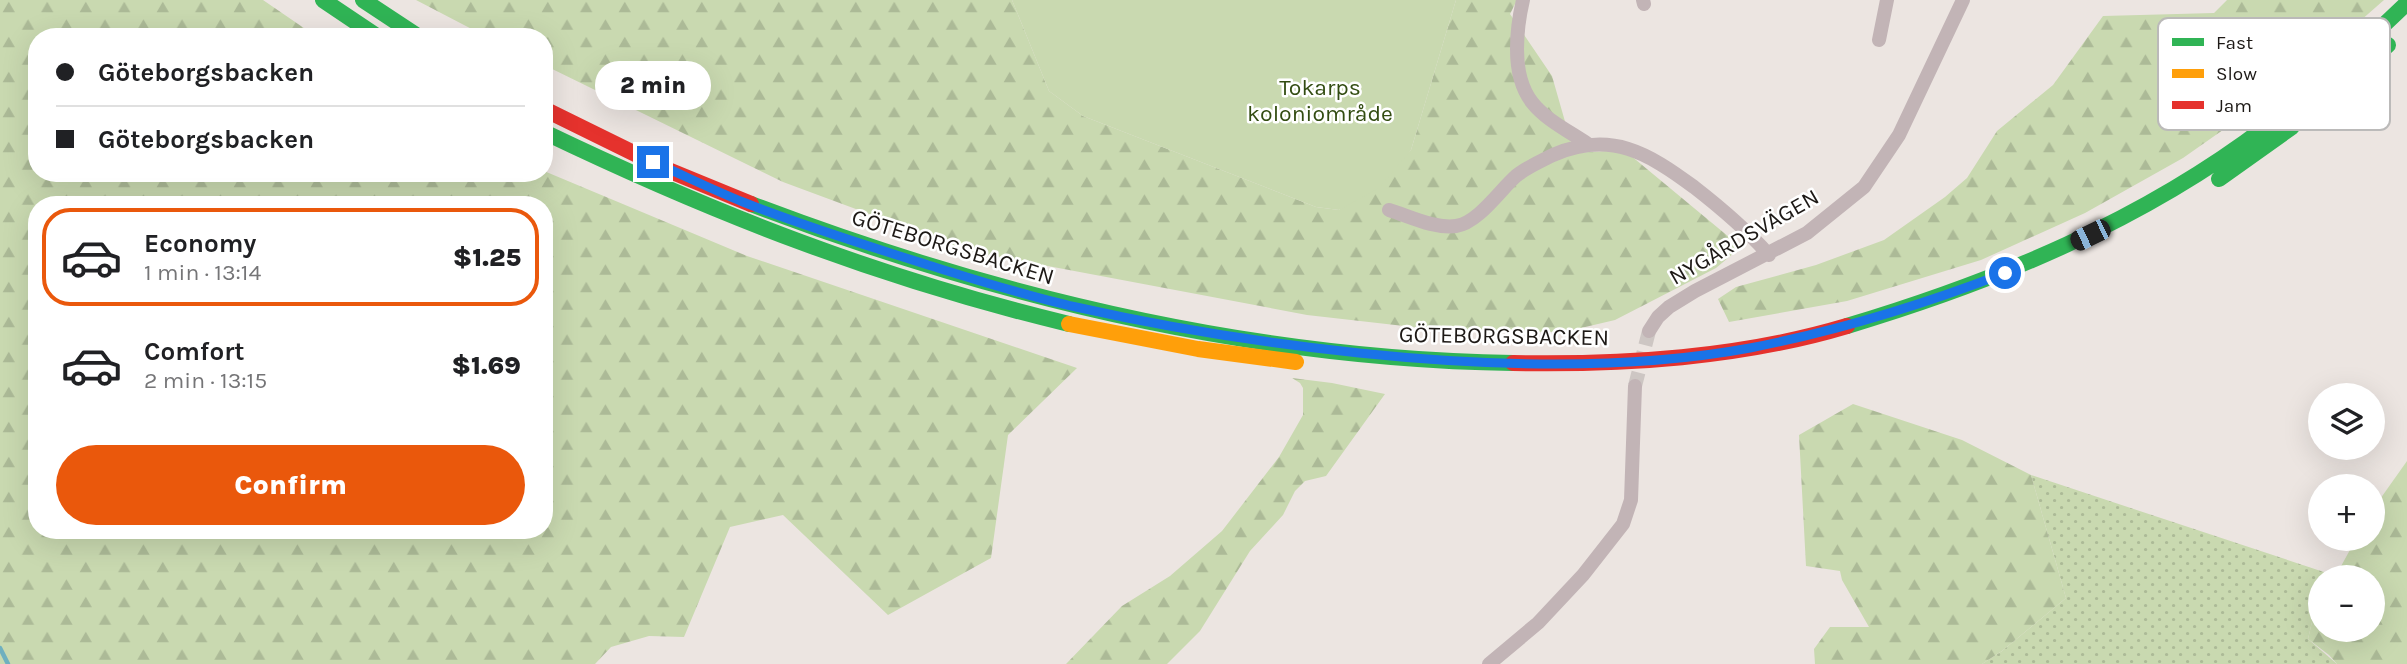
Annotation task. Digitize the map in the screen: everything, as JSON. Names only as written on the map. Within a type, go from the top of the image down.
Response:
[{"type":"highway","points":[[323,0],[365,28]]},
{"type":"highway","points":[[363,0],[405,28]]},
{"type":"highway","name":"GÖTEBORGSBACKEN","points":[[2390,18],[2407,3]]},
{"type":"highway","points":[[2390,43],[2398,35]]},
{"type":"highway","name":"GÖTEBORGSBACKEN","points":[[553,113],[631,152],[742,201],[964,276],[1073,306],[1175,327],[1297,346],[1419,359],[1523,363],[1617,362],[1747,348],[1874,318],[1938,298],[2067,247],[2160,197],[2259,130]]},
{"type":"highway","points":[[2169,210],[2287,130]]},
{"type":"highway","name":"GÖTEBORGSBACKEN","points":[[553,136],[622,171],[735,220],[848,261],[1000,307],[1077,326],[1210,352],[1455,377]]},
{"type":"highway","name":"GÖTEBORGSBACKEN","points":[[1480,378],[1599,378],[1679,374],[1746,365],[1865,337]]},
{"type":"street","points":[[1523,0],[1517,26],[1517,57],[1524,92],[1547,118],[1588,144]]},
{"type":"street","points":[[1879,40],[1887,0]]},
{"type":"street","name":"NYGÅRDSVÄGEN","points":[[1649,331],[1669,307],[1807,233],[1864,187],[1899,135],[1963,0]]},
{"type":"street","points":[[1389,210],[1446,227],[1458,226],[1469,221],[1516,176],[1562,152],[1588,144],[1626,148],[1663,164],[1745,228],[1769,255]]},
{"type":"street","points":[[1489,664],[1538,623],[1583,575],[1623,524],[1631,500],[1634,386]]},
{"type":"green space","points":[[0,0],[263,0],[304,28],[28,28],[28,182],[553,182],[553,175],[747,256],[1077,368],[1008,435],[991,558],[888,615],[783,515],[730,527],[684,637],[649,636],[611,647],[595,664],[0,664]]},
{"type":"green space","points":[[416,0],[1012,0],[1049,91],[1083,116],[1316,207],[1339,210],[1411,150],[1456,0],[1517,0],[1510,14],[1552,76],[1574,153],[1624,150],[1741,247],[1716,268],[1615,320],[1564,332],[1448,331],[1307,315],[969,251],[783,182],[553,69],[553,28],[470,28]]},
{"type":"green space","name":"Tokarps koloniområde","points":[[1012,0],[1456,0],[1411,150],[1379,188],[1339,210],[1316,207],[1083,116],[1049,91]]},
{"type":"green space","points":[[2227,0],[2384,0],[2363,18],[2158,18],[2158,130],[2223,130],[2183,158],[2085,213],[1981,260],[1847,301],[1729,322],[1718,299],[1736,287],[1816,265],[1884,240],[1945,197],[1967,178],[1997,131],[2053,85],[2103,16],[2214,13]]},
{"type":"green space","points":[[1292,378],[1385,394],[1326,476],[1305,481],[1295,491],[1283,515],[1250,551],[1200,631],[1167,664],[1066,664],[1122,606],[1170,576],[1222,531],[1279,457],[1303,415],[1303,388]]},
{"type":"green space","points":[[1853,404],[1962,440],[2031,475],[2066,598],[2002,651],[1982,664],[1815,664],[1814,649],[1830,627],[1869,627],[1842,580],[1840,571],[1806,566],[1799,435]]},
{"type":"green space","points":[[2407,461],[2407,664],[2337,664],[2312,642],[2385,642],[2385,565],[2342,565],[2349,551],[2385,551],[2385,492]]},
{"type":"green space","points":[[2031,475],[2308,567],[2308,642],[2311,642],[2337,664],[1982,664],[2002,651],[2066,598]]},
{"type":"waterway","points":[[0,648],[8,664]]},
{"type":"tunnel","points":[[1635,386],[1649,331]]},
{"type":"traffic: fast","points":[[323,0],[365,28]]},
{"type":"traffic: fast","points":[[363,0],[405,28]]},
{"type":"traffic: fast","points":[[2390,19],[2407,3]]},
{"type":"traffic: fast","points":[[1847,326],[1958,289],[2066,245],[2170,191],[2261,130]]},
{"type":"traffic: fast","points":[[2219,179],[2288,130]]},
{"type":"traffic: fast","points":[[553,136],[673,191],[801,242],[932,287],[1069,324]]},
{"type":"traffic: fast","points":[[751,204],[936,268],[1125,317],[1318,350],[1415,359],[1513,363]]},
{"type":"traffic: slow","points":[[1069,324],[1198,349],[1296,362]]},
{"type":"traffic: jam","points":[[553,113],[668,170],[751,204]]},
{"type":"traffic: jam","points":[[1513,363],[1597,363],[1682,357],[1765,346],[1847,326]]},
{"type":"route","points":[[653,162],[742,201],[855,241],[964,276],[1073,306],[1175,327],[1297,346],[1419,359],[1507,363],[1617,362],[1747,348],[1874,318],[2005,273]]}]
